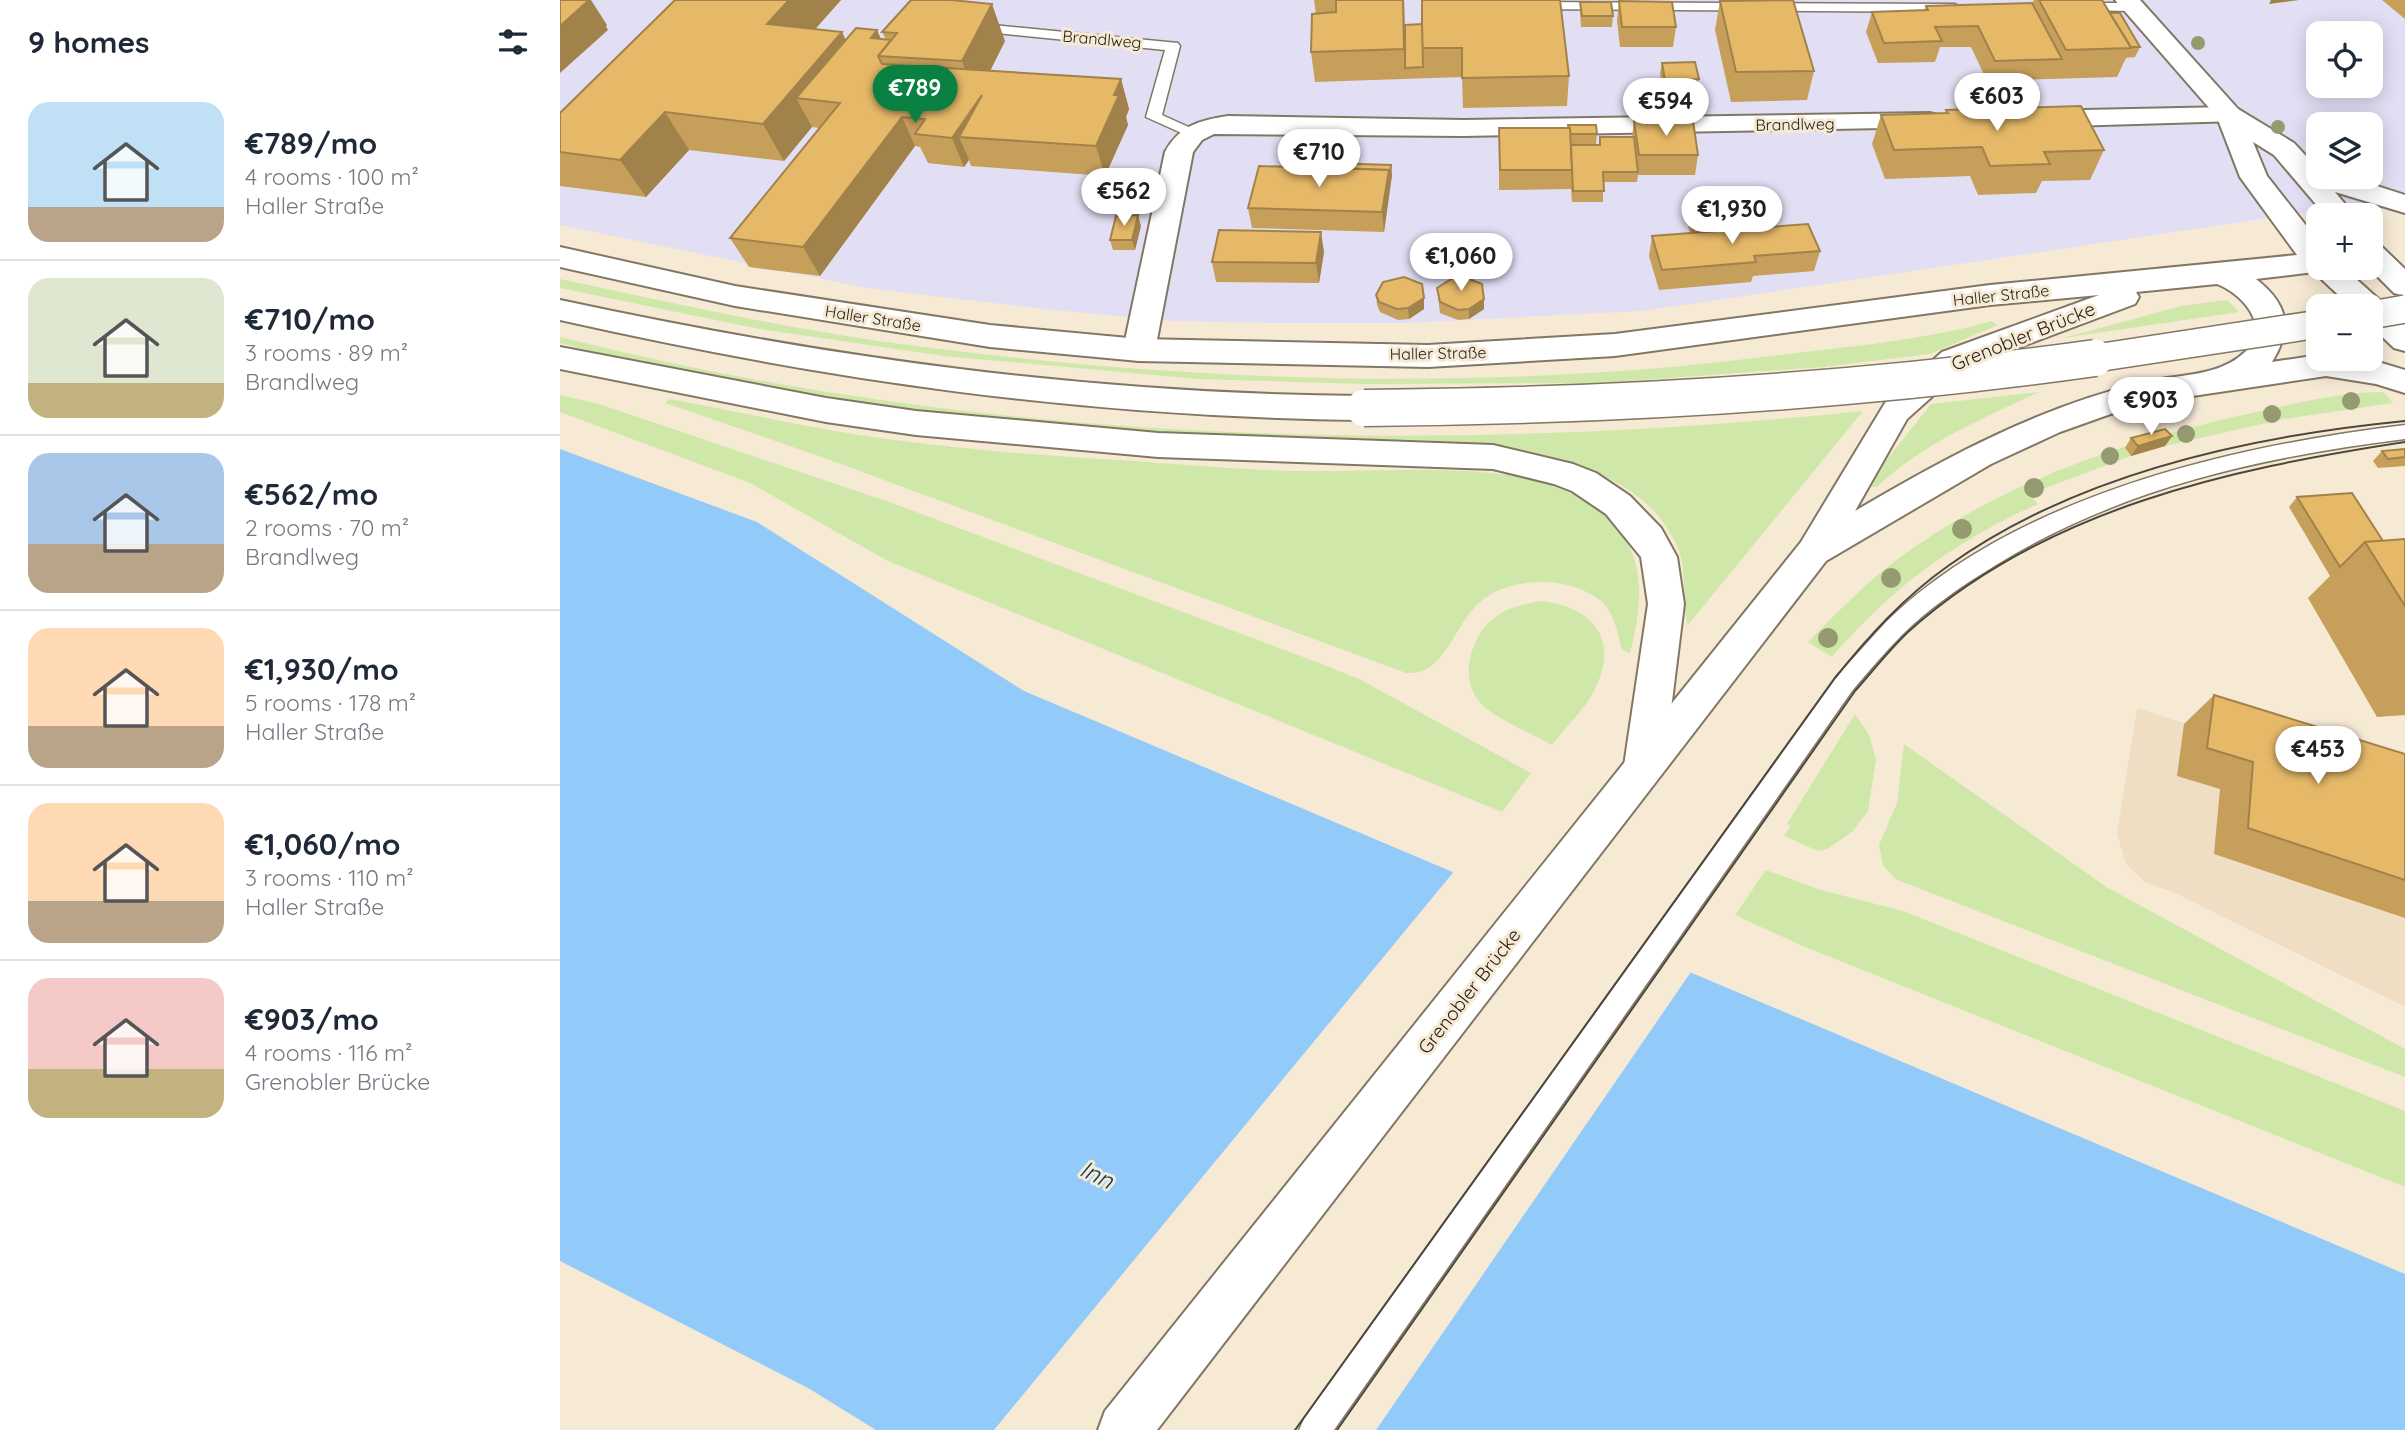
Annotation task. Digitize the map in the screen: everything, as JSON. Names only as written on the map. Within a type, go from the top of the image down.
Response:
[{"type":"main road","points":[[2130,3],[2229,115],[2306,165]]},
{"type":"main road","points":[[2013,120],[2229,115]]},
{"type":"main road","points":[[2229,115],[2254,177],[2306,246]]},
{"type":"main road","name":"Brandlweg","points":[[1194,133],[1205,127],[1228,124],[1464,128],[1959,121]]},
{"type":"main road","points":[[1139,350],[1179,152],[1184,140],[1194,133]]},
{"type":"main road","points":[[2289,154],[2330,203]]},
{"type":"main road","points":[[2354,189],[2405,204]]},
{"type":"main road","points":[[2383,252],[2405,249]]},
{"type":"main road","name":"Haller Straße","points":[[560,257],[734,296],[990,336],[1139,350],[1428,356],[1615,345],[1752,329],[1990,295],[2208,275],[2306,263]]},
{"type":"main road","points":[[2383,265],[2405,286]]},
{"type":"main road","points":[[2208,275],[2231,276],[2249,286],[2263,303],[2271,332],[2260,357],[2214,383]]},
{"type":"main road","name":"Grenobler Brücke","points":[[1124,1430],[1813,552],[1896,411],[1953,360],[2134,293],[2208,275]]},
{"type":"main road","points":[[2339,280],[2355,294]]},
{"type":"main road","points":[[2383,313],[2405,309]]},
{"type":"main road","points":[[560,310],[764,354],[998,388],[1128,398],[1351,409],[1595,405],[1836,390],[2141,353],[2306,326]]},
{"type":"main road","points":[[2383,320],[2405,340]]},
{"type":"main road","points":[[2383,355],[2405,350]]},
{"type":"main road","points":[[560,358],[826,410],[928,424],[1158,445],[1493,457],[1561,473],[1584,482],[1618,505],[1649,538],[1659,557],[1667,604],[1644,766]]},
{"type":"main road","points":[[2214,383],[2306,369]]},
{"type":"main road","points":[[2360,371],[2379,373],[2405,382]]},
{"type":"main road","name":"Grenobler Brücke","points":[[1813,552],[1997,447],[2029,432],[2109,402],[2214,383]]},
{"type":"lane","points":[[2063,7],[2130,3]]},
{"type":"lane","points":[[1518,6],[1968,8]]},
{"type":"lane","name":"Brandlweg","points":[[957,25],[1173,46],[1154,117],[1194,133]]},
{"type":"lane","points":[[1315,1430],[1849,678],[1874,648],[1944,584],[1981,560],[2079,512],[2195,471],[2304,446],[2405,432]]},
{"type":"shaded area","points":[[560,0],[2405,0],[2405,198],[2371,203],[2306,203],[2306,213],[1643,311],[1407,323],[1172,321],[866,288],[560,225]]},
{"type":"shaded area","points":[[2137,708],[2405,795],[2405,1007],[2177,894],[2145,882],[2126,864],[2117,834]]},
{"type":"green space","points":[[560,279],[782,325],[871,340],[1021,358],[1233,375],[1445,378],[1551,375],[1763,357],[1937,334],[1992,321],[1998,325],[1930,354],[1823,367],[1600,383],[1366,384],[1197,379],[943,356],[754,328],[560,288]]},
{"type":"green space","points":[[2227,300],[2239,312],[2063,338],[2181,306]]},
{"type":"green space","points":[[560,337],[719,373],[881,400],[1044,419],[1208,431],[1372,436],[1536,433],[1700,425],[1863,411],[1688,625],[1680,555],[1662,521],[1642,500],[1618,484],[1592,471],[1534,454],[1478,445],[1182,434],[921,410],[703,376],[560,343]]},
{"type":"green space","points":[[2039,392],[1933,445],[1877,487],[1865,487],[1931,404]]},
{"type":"green space","points":[[2384,392],[2393,403],[2284,419],[2165,446],[2158,438],[2125,449],[2131,456],[2029,494],[2038,504],[1979,534],[1926,568],[1878,609],[1832,657],[1808,642],[1871,580],[1922,542],[1964,516],[2053,473],[2146,440],[2243,415],[2348,394]]},
{"type":"green space","points":[[560,395],[599,404],[895,504],[1322,664],[1361,680],[1531,773],[1502,812],[888,561],[750,483],[560,412]]},
{"type":"green space","points":[[670,399],[845,433],[984,450],[1263,470],[1440,470],[1508,475],[1538,481],[1563,489],[1589,504],[1609,519],[1624,537],[1633,556],[1638,577],[1639,600],[1630,653],[1622,650],[1612,617],[1601,601],[1576,587],[1530,582],[1501,589],[1488,596],[1466,618],[1442,656],[1420,671],[1406,673],[819,456],[665,403]]},
{"type":"green space","points":[[1539,601],[1559,604],[1590,620],[1599,632],[1603,645],[1604,661],[1590,698],[1552,745],[1502,719],[1484,706],[1472,690],[1469,678],[1471,654],[1489,622],[1508,610]]},
{"type":"green space","points":[[1855,714],[1869,735],[1876,759],[1868,811],[1852,832],[1827,849],[1818,851],[1784,836],[1791,826],[1787,824]]},
{"type":"green space","points":[[1904,744],[2108,888],[2405,1049],[2405,1077],[1895,879],[1883,865],[1879,845],[1897,803]]},
{"type":"green space","points":[[1766,870],[1821,890],[1903,911],[2405,1111],[2405,1187],[1800,945],[1735,915]]},
{"type":"water","name":"Inn","points":[[560,449],[757,522],[1024,691],[2405,1274],[2405,1430],[876,1430],[808,1388],[560,1261]]},
{"type":"pier","points":[[1456,869],[1693,969],[1376,1430],[994,1430]]},
{"type":"building","points":[[560,0],[589,0],[560,26]]},
{"type":"building","points":[[675,0],[789,0],[767,24],[842,32],[763,124],[665,112],[620,160],[560,152],[560,113]]},
{"type":"building","points":[[911,0],[992,4],[962,61],[878,56],[897,33],[882,32]]},
{"type":"building","points":[[1336,0],[1403,0],[1404,49],[1311,52],[1312,14],[1336,12]]},
{"type":"building","points":[[1422,0],[1560,0],[1569,76],[1462,78],[1462,48],[1422,48]]},
{"type":"building","points":[[1793,0],[1814,71],[1736,72],[1720,1]]},
{"type":"building","points":[[2039,0],[2102,0],[2131,48],[2066,50]]},
{"type":"building","points":[[1619,1],[1672,2],[1676,27],[1622,27]]},
{"type":"building","points":[[1580,2],[1611,2],[1613,16],[1582,16]]},
{"type":"building","points":[[2032,3],[2062,59],[1995,61],[1978,26],[1935,27],[1942,41],[1884,43],[1872,12],[1928,10],[1926,6]]},
{"type":"building","points":[[2110,13],[2120,13],[2140,47],[2131,47]]},
{"type":"building","points":[[1422,24],[1423,67],[1405,68],[1405,25]]},
{"type":"building","points":[[856,28],[877,30],[871,38],[891,40],[878,56],[882,64],[1121,79],[1114,95],[1119,95],[1096,146],[959,137],[982,95],[952,138],[915,134],[925,119],[902,117],[803,247],[730,238],[840,103],[796,98]]},
{"type":"building","points":[[1695,62],[1699,79],[1665,80],[1662,63]]},
{"type":"building","points":[[2081,106],[2104,150],[2044,152],[2050,164],[1990,166],[1982,147],[1894,150],[1881,115],[1948,113],[1946,110],[1973,109],[1976,114],[2018,113],[2016,108]]},
{"type":"building","points":[[1634,121],[1693,121],[1698,155],[1639,155]]},
{"type":"building","points":[[1568,125],[1596,125],[1597,134],[1570,134]]},
{"type":"building","points":[[1499,128],[1570,128],[1572,170],[1500,170]]},
{"type":"building","points":[[1600,137],[1634,137],[1638,172],[1603,172],[1604,191],[1573,191],[1571,145],[1600,145]]},
{"type":"building","points":[[1327,163],[1391,165],[1389,180],[1389,170],[1326,168]]},
{"type":"building","points":[[1259,166],[1389,170],[1382,212],[1248,208]]},
{"type":"building","points":[[1138,215],[1132,240],[1110,240],[1116,216]]},
{"type":"building","points":[[1720,215],[1724,231],[1694,233],[1690,216]]},
{"type":"building","points":[[1808,224],[1820,251],[1754,256],[1756,262],[1662,270],[1652,236]]},
{"type":"building","points":[[1219,230],[1321,232],[1316,263],[1212,262]]},
{"type":"building","points":[[1404,277],[1422,284],[1424,298],[1408,308],[1397,309],[1379,302],[1376,295],[1383,282]]},
{"type":"building","points":[[1464,277],[1482,284],[1484,299],[1469,309],[1458,310],[1440,302],[1437,288],[1453,278]]},
{"type":"building","points":[[2165,429],[2172,436],[2138,446],[2131,438]]},
{"type":"building","points":[[2405,449],[2405,457],[2388,459],[2382,451]]},
{"type":"building","points":[[2352,493],[2383,541],[2365,542],[2340,567],[2297,497]]},
{"type":"building","points":[[2405,539],[2405,606],[2365,542]]},
{"type":"building","points":[[2214,695],[2405,754],[2405,880],[2248,828],[2253,762],[2207,748]]},
{"type":"tram line","points":[[1295,1430],[1835,678],[1902,604],[1948,566],[1998,534],[2052,507],[2108,484],[2226,449],[2287,437],[2405,421]]},
{"type":"tram line","points":[[1337,1430],[1855,691],[1908,632],[1961,590],[2019,554],[2079,525],[2142,501],[2206,482],[2272,466],[2405,442]]}]
